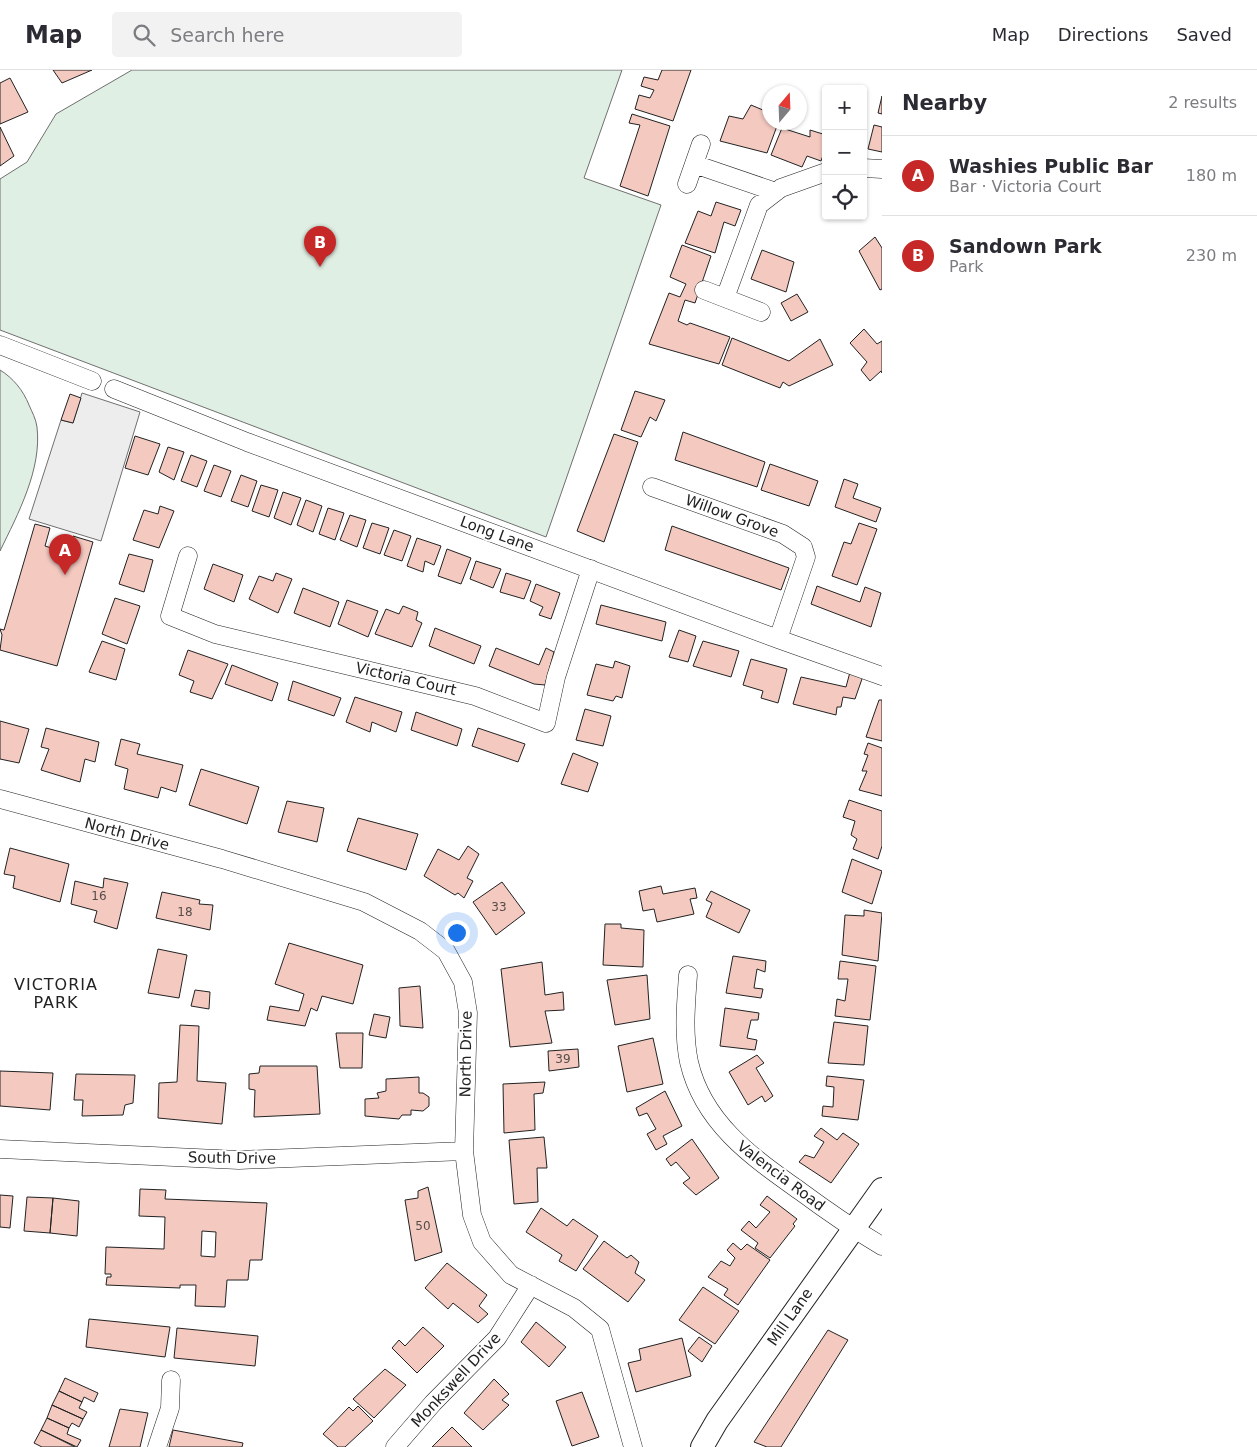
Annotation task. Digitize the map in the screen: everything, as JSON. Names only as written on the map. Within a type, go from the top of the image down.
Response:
[{"type":"street","points":[[686,184],[701,144]]},
{"type":"street","points":[[694,164],[776,192]]},
{"type":"street","points":[[867,168],[882,169]]},
{"type":"street","points":[[725,298],[759,205],[776,192],[822,174]]},
{"type":"street","points":[[704,290],[761,312]]},
{"type":"street","points":[[0,345],[92,381]]},
{"type":"street","name":"Long Lane","points":[[114,390],[247,442],[778,640],[882,676]]},
{"type":"street","name":"Willow Grove","points":[[652,487],[782,534],[803,547],[806,557],[778,640]]},
{"type":"street","name":"Victoria Court","points":[[188,556],[170,616],[216,634],[475,696],[546,723],[556,676],[591,569]]},
{"type":"street","name":"North Drive","points":[[0,799],[222,859],[364,902],[420,931],[446,951],[463,982],[468,1014],[464,1151],[472,1215],[482,1242],[511,1275],[574,1308],[600,1329],[633,1447]]},
{"type":"street","name":"Valencia Road","points":[[688,975],[686,1040],[690,1063],[707,1106],[721,1126],[746,1151],[852,1229],[882,1246]]},
{"type":"street","name":"South Drive","points":[[0,1149],[239,1160],[464,1151]]},
{"type":"street","name":"Mill Lane","points":[[702,1447],[717,1422],[882,1189]]},
{"type":"street","name":"Monkswell Drive","points":[[395,1447],[433,1403],[497,1338],[531,1285]]},
{"type":"street","points":[[157,1447],[170,1408],[171,1380]]},
{"type":"green space","points":[[132,70],[622,70],[584,178],[661,205],[546,537],[0,330],[0,179],[27,162],[56,114]]},
{"type":"green space","points":[[0,370],[24,394],[34,416],[38,443],[36,459],[27,491],[0,551]]},
{"type":"shaded area","points":[[82,393],[140,412],[101,541],[29,519],[61,420],[73,423]]},
{"type":"building","points":[[53,70],[92,70],[62,83]]},
{"type":"building","points":[[662,70],[691,70],[673,121],[635,109],[639,95],[650,98],[654,90],[641,86],[644,77],[658,80]]},
{"type":"building","points":[[10,78],[28,112],[0,124],[0,83]]},
{"type":"building","points":[[882,96],[882,114],[878,113]]},
{"type":"building","points":[[751,105],[762,110],[762,130],[776,130],[767,153],[720,141],[729,116],[743,119]]},
{"type":"building","points":[[632,114],[670,126],[648,196],[620,186],[640,125],[629,123]]},
{"type":"building","points":[[874,125],[882,127],[882,152],[868,149]]},
{"type":"building","points":[[0,127],[14,156],[0,166]]},
{"type":"building","points":[[781,130],[788,130],[810,137],[810,130],[822,134],[821,161],[807,156],[802,167],[771,155]]},
{"type":"building","points":[[716,202],[741,210],[735,226],[724,222],[715,253],[685,243],[698,211],[711,216]]},
{"type":"building","points":[[875,237],[882,248],[882,289],[880,290],[859,251]]},
{"type":"building","points":[[682,245],[711,256],[695,303],[685,300],[678,321],[687,325],[690,323],[730,337],[719,364],[649,344],[669,293],[680,297],[686,284],[670,277]]},
{"type":"building","points":[[762,250],[794,262],[786,292],[751,279]]},
{"type":"building","points":[[797,294],[808,312],[791,321],[781,303]]},
{"type":"building","points":[[864,329],[877,344],[882,341],[882,373],[881,371],[870,381],[861,370],[867,362],[850,343]]},
{"type":"building","points":[[732,338],[789,361],[820,339],[833,365],[789,386],[783,382],[780,388],[722,365]]},
{"type":"building","points":[[635,391],[665,400],[656,421],[650,417],[641,437],[621,430]]},
{"type":"building","points":[[70,394],[81,398],[73,423],[61,420]]},
{"type":"building","points":[[683,432],[765,462],[757,487],[675,460]]},
{"type":"building","points":[[614,434],[638,442],[604,542],[577,531]]},
{"type":"building","points":[[135,436],[160,444],[148,475],[125,468]]},
{"type":"building","points":[[168,447],[184,452],[174,480],[159,472]]},
{"type":"building","points":[[191,455],[207,461],[197,487],[181,481]]},
{"type":"building","points":[[770,464],[818,481],[809,506],[761,490]]},
{"type":"building","points":[[214,465],[231,471],[221,497],[204,491]]},
{"type":"building","points":[[241,475],[257,481],[248,507],[231,501]]},
{"type":"building","points":[[844,479],[858,484],[853,498],[881,508],[876,522],[835,507]]},
{"type":"building","points":[[261,485],[278,490],[269,517],[252,511]]},
{"type":"building","points":[[283,492],[301,498],[291,525],[274,518]]},
{"type":"building","points":[[306,500],[322,506],[313,532],[297,525]]},
{"type":"building","points":[[160,506],[174,511],[159,548],[133,540],[144,510],[158,514]]},
{"type":"building","points":[[328,508],[344,513],[335,540],[319,534]]},
{"type":"building","points":[[350,515],[366,520],[357,547],[340,540]]},
{"type":"building","points":[[372,523],[389,528],[380,554],[363,548]]},
{"type":"building","points":[[859,523],[877,529],[857,585],[832,576],[844,542],[851,544]]},
{"type":"building","points":[[35,524],[50,528],[45,546],[68,553],[73,536],[93,542],[57,666],[0,650],[2,635],[0,629],[4,630]]},
{"type":"building","points":[[672,526],[789,568],[781,590],[665,550]]},
{"type":"building","points":[[394,530],[411,536],[402,561],[384,555]]},
{"type":"building","points":[[417,538],[441,546],[434,565],[425,561],[423,572],[407,566]]},
{"type":"building","points":[[447,549],[471,558],[461,584],[438,576]]},
{"type":"building","points":[[129,554],[153,560],[144,592],[119,584]]},
{"type":"building","points":[[476,561],[501,569],[493,588],[470,579]]},
{"type":"building","points":[[213,564],[243,575],[234,602],[204,589]]},
{"type":"building","points":[[276,573],[292,579],[278,613],[249,599],[259,576],[273,581]]},
{"type":"building","points":[[506,573],[531,581],[524,599],[500,592]]},
{"type":"building","points":[[536,584],[560,593],[551,619],[539,615],[543,607],[530,601]]},
{"type":"building","points":[[817,586],[860,602],[865,587],[881,593],[871,627],[811,604]]},
{"type":"building","points":[[303,588],[339,602],[330,627],[294,613]]},
{"type":"building","points":[[115,598],[140,606],[127,644],[102,634]]},
{"type":"building","points":[[347,600],[378,611],[368,637],[338,624]]},
{"type":"building","points":[[601,605],[666,622],[662,641],[596,624]]},
{"type":"building","points":[[403,606],[418,612],[416,620],[422,623],[412,647],[375,634],[386,609],[399,614]]},
{"type":"building","points":[[435,628],[481,646],[474,664],[429,646]]},
{"type":"building","points":[[679,630],[696,636],[688,662],[669,657]]},
{"type":"building","points":[[102,641],[125,649],[116,680],[89,672]]},
{"type":"building","points":[[703,641],[739,651],[731,677],[693,666]]},
{"type":"building","points":[[496,648],[539,665],[546,648],[554,652],[545,685],[534,684],[489,666]]},
{"type":"building","points":[[188,650],[228,664],[212,699],[190,692],[194,681],[179,675]]},
{"type":"building","points":[[751,659],[787,669],[778,703],[761,698],[763,691],[743,685]]},
{"type":"building","points":[[615,661],[630,666],[622,698],[616,696],[613,701],[587,695],[596,664],[613,668]]},
{"type":"building","points":[[232,665],[278,683],[272,701],[225,684]]},
{"type":"building","points":[[850,672],[863,676],[855,699],[843,697],[841,707],[837,707],[836,715],[793,704],[801,677],[846,687]]},
{"type":"building","points":[[293,681],[341,698],[334,716],[288,700]]},
{"type":"building","points":[[355,697],[402,712],[396,732],[372,722],[370,732],[346,722]]},
{"type":"building","points":[[879,700],[882,700],[882,741],[866,737]]},
{"type":"building","points":[[585,709],[611,716],[603,746],[576,740]]},
{"type":"building","points":[[416,712],[462,729],[457,746],[411,730]]},
{"type":"building","points":[[0,721],[29,729],[19,763],[0,759]]},
{"type":"building","points":[[46,728],[99,742],[95,762],[85,759],[80,782],[41,770],[49,749],[41,747]]},
{"type":"building","points":[[478,728],[525,744],[518,762],[472,746]]},
{"type":"building","points":[[121,739],[140,744],[137,754],[183,765],[176,792],[161,787],[158,798],[124,789],[128,769],[115,765]]},
{"type":"building","points":[[868,743],[882,748],[882,796],[859,790],[867,771],[862,771],[868,755],[864,754]]},
{"type":"building","points":[[573,753],[598,763],[588,792],[561,784]]},
{"type":"building","points":[[201,769],[259,787],[247,824],[189,805]]},
{"type":"building","points":[[849,800],[882,811],[882,846],[878,859],[853,849],[857,839],[851,835],[855,821],[843,817]]},
{"type":"building","points":[[287,801],[324,808],[317,842],[278,832]]},
{"type":"building","points":[[358,818],[418,834],[406,870],[347,851]]},
{"type":"building","points":[[468,846],[479,854],[467,878],[473,881],[464,898],[458,893],[455,895],[424,876],[438,849],[459,860]]},
{"type":"building","points":[[10,848],[69,864],[60,902],[13,888],[15,876],[4,874]]},
{"type":"building","points":[[852,859],[882,871],[872,904],[842,892]]},
{"type":"building","points":[[104,878],[128,883],[117,929],[94,922],[97,911],[71,904],[75,881],[103,888]]},
{"type":"building","points":[[502,882],[525,913],[496,935],[473,902]]},
{"type":"building","points":[[661,886],[663,894],[695,888],[697,898],[690,899],[694,914],[657,922],[654,909],[643,911],[639,891]]},
{"type":"building","points":[[711,891],[750,910],[739,933],[706,917],[712,903],[706,900]]},
{"type":"building","points":[[162,892],[200,900],[199,904],[213,905],[210,930],[156,918]]},
{"type":"building","points":[[864,910],[882,913],[878,961],[842,955],[845,915],[864,916]]},
{"type":"building","points":[[605,924],[621,924],[621,928],[644,930],[643,967],[603,965]]},
{"type":"building","points":[[289,943],[363,965],[353,1004],[322,996],[317,1011],[311,1008],[305,1026],[267,1020],[270,1006],[299,1011],[304,994],[275,984]]},
{"type":"building","points":[[158,949],[187,955],[179,998],[148,993]]},
{"type":"building","points":[[733,956],[766,961],[765,972],[757,969],[754,988],[763,989],[761,998],[726,993]]},
{"type":"building","points":[[840,961],[876,966],[870,1020],[835,1016],[837,999],[845,1001],[848,979],[838,979]]},
{"type":"building","points":[[542,962],[545,995],[563,992],[564,1010],[545,1011],[552,1043],[510,1047],[501,969]]},
{"type":"building","points":[[647,975],[650,1019],[615,1025],[607,980]]},
{"type":"building","points":[[420,986],[423,1028],[400,1026],[399,988]]},
{"type":"building","points":[[195,990],[210,992],[209,1009],[191,1006]]},
{"type":"building","points":[[725,1008],[759,1013],[758,1020],[751,1020],[747,1038],[757,1040],[755,1050],[720,1046]]},
{"type":"building","points":[[374,1014],[390,1017],[386,1038],[369,1035]]},
{"type":"building","points":[[834,1022],[868,1026],[864,1065],[828,1063]]},
{"type":"building","points":[[180,1025],[199,1026],[197,1081],[226,1083],[222,1124],[158,1118],[159,1083],[177,1082]]},
{"type":"building","points":[[336,1033],[363,1033],[362,1068],[340,1068]]},
{"type":"building","points":[[653,1038],[663,1084],[627,1092],[618,1046]]},
{"type":"building","points":[[578,1049],[579,1067],[549,1071],[548,1051]]},
{"type":"building","points":[[757,1055],[764,1063],[756,1068],[773,1096],[765,1102],[762,1096],[748,1105],[729,1072]]},
{"type":"building","points":[[260,1066],[317,1066],[320,1114],[254,1117],[255,1090],[249,1089],[249,1074],[259,1073]]},
{"type":"building","points":[[0,1071],[53,1073],[50,1110],[0,1106]]},
{"type":"building","points":[[76,1074],[135,1075],[133,1103],[125,1105],[123,1115],[82,1116],[83,1100],[74,1100]]},
{"type":"building","points":[[827,1076],[864,1080],[858,1120],[822,1116],[823,1106],[833,1107],[834,1087],[826,1086]]},
{"type":"building","points":[[419,1077],[419,1093],[429,1097],[429,1106],[423,1111],[411,1110],[411,1115],[402,1115],[399,1119],[365,1116],[365,1099],[379,1098],[377,1093],[386,1091],[386,1079]]},
{"type":"building","points":[[545,1082],[543,1093],[534,1094],[535,1130],[504,1133],[503,1084]]},
{"type":"building","points":[[665,1091],[682,1126],[663,1136],[667,1144],[656,1150],[647,1134],[656,1129],[647,1113],[639,1116],[636,1108]]},
{"type":"building","points":[[821,1128],[837,1140],[843,1133],[859,1144],[831,1183],[799,1162],[805,1155],[814,1158],[824,1142],[814,1136]]},
{"type":"building","points":[[544,1137],[547,1168],[537,1168],[538,1202],[514,1204],[509,1140]]},
{"type":"building","points":[[692,1139],[719,1178],[696,1195],[683,1183],[690,1178],[676,1162],[671,1166],[666,1159]]},
{"type":"building","points":[[428,1187],[442,1252],[415,1261],[405,1200],[418,1198],[418,1191]]},
{"type":"building","points":[[140,1189],[166,1190],[165,1199],[267,1203],[262,1260],[250,1260],[248,1280],[227,1280],[225,1307],[195,1306],[196,1285],[180,1285],[180,1288],[106,1285],[107,1277],[111,1277],[111,1274],[105,1274],[106,1247],[164,1249],[165,1217],[139,1216]],"holes":[[[202,1231],[216,1232],[215,1257],[201,1256]]]},
{"type":"building","points":[[0,1195],[13,1196],[10,1228],[0,1227]]},
{"type":"building","points":[[767,1196],[797,1219],[793,1224],[795,1226],[770,1258],[755,1248],[758,1243],[741,1230],[749,1221],[756,1228],[770,1212],[760,1205]]},
{"type":"building","points":[[27,1197],[53,1198],[50,1233],[24,1231]]},
{"type":"building","points":[[53,1198],[79,1201],[77,1236],[50,1233]]},
{"type":"building","points":[[541,1208],[567,1226],[573,1219],[598,1236],[576,1271],[559,1261],[562,1255],[526,1232]]},
{"type":"building","points":[[604,1241],[627,1258],[631,1255],[639,1262],[635,1273],[645,1280],[628,1302],[583,1269]]},
{"type":"building","points":[[733,1243],[741,1250],[747,1244],[770,1260],[738,1305],[724,1295],[728,1289],[708,1277],[721,1261],[730,1266],[735,1258],[727,1250]]},
{"type":"building","points":[[447,1263],[487,1295],[479,1306],[488,1314],[478,1323],[453,1303],[448,1309],[425,1288]]},
{"type":"building","points":[[703,1287],[739,1311],[715,1344],[679,1320]]},
{"type":"building","points":[[89,1319],[170,1327],[165,1357],[86,1347]]},
{"type":"building","points":[[536,1322],[566,1347],[549,1367],[521,1342]]},
{"type":"building","points":[[423,1327],[444,1346],[417,1373],[392,1348],[399,1340],[405,1346]]},
{"type":"building","points":[[177,1328],[258,1336],[255,1366],[174,1358]]},
{"type":"building","points":[[828,1330],[848,1340],[781,1447],[767,1447],[754,1442]]},
{"type":"building","points":[[699,1337],[712,1346],[702,1362],[688,1351]]},
{"type":"building","points":[[682,1338],[691,1376],[636,1392],[628,1363],[641,1360],[639,1349]]},
{"type":"building","points":[[385,1369],[406,1385],[374,1418],[353,1399]]},
{"type":"building","points":[[65,1378],[98,1393],[94,1402],[84,1397],[82,1402],[59,1391]]},
{"type":"building","points":[[494,1379],[509,1394],[502,1400],[509,1405],[483,1430],[464,1413]]},
{"type":"building","points":[[59,1391],[82,1402],[79,1408],[87,1412],[83,1419],[52,1405]]},
{"type":"building","points":[[582,1392],[599,1437],[572,1446],[556,1401]]},
{"type":"building","points":[[52,1405],[83,1419],[79,1427],[72,1423],[69,1428],[47,1418]]},
{"type":"building","points":[[358,1406],[373,1421],[345,1447],[338,1447],[323,1434],[349,1407],[353,1411]]},
{"type":"building","points":[[120,1409],[148,1413],[140,1447],[109,1447]]},
{"type":"building","points":[[47,1418],[69,1428],[67,1434],[81,1440],[77,1447],[41,1430]]},
{"type":"building","points":[[452,1427],[472,1447],[432,1447]]},
{"type":"building","points":[[41,1430],[75,1447],[42,1447],[34,1443]]},
{"type":"building","points":[[173,1430],[243,1443],[242,1447],[169,1447]]},
{"type":"place","name":"Sandown Park","points":[[320,267]]},
{"type":"place","name":"Washies Public Bar","points":[[65,575]]},
{"type":"district","name":"VICTORIA PARK","points":[[56,993]]}]
